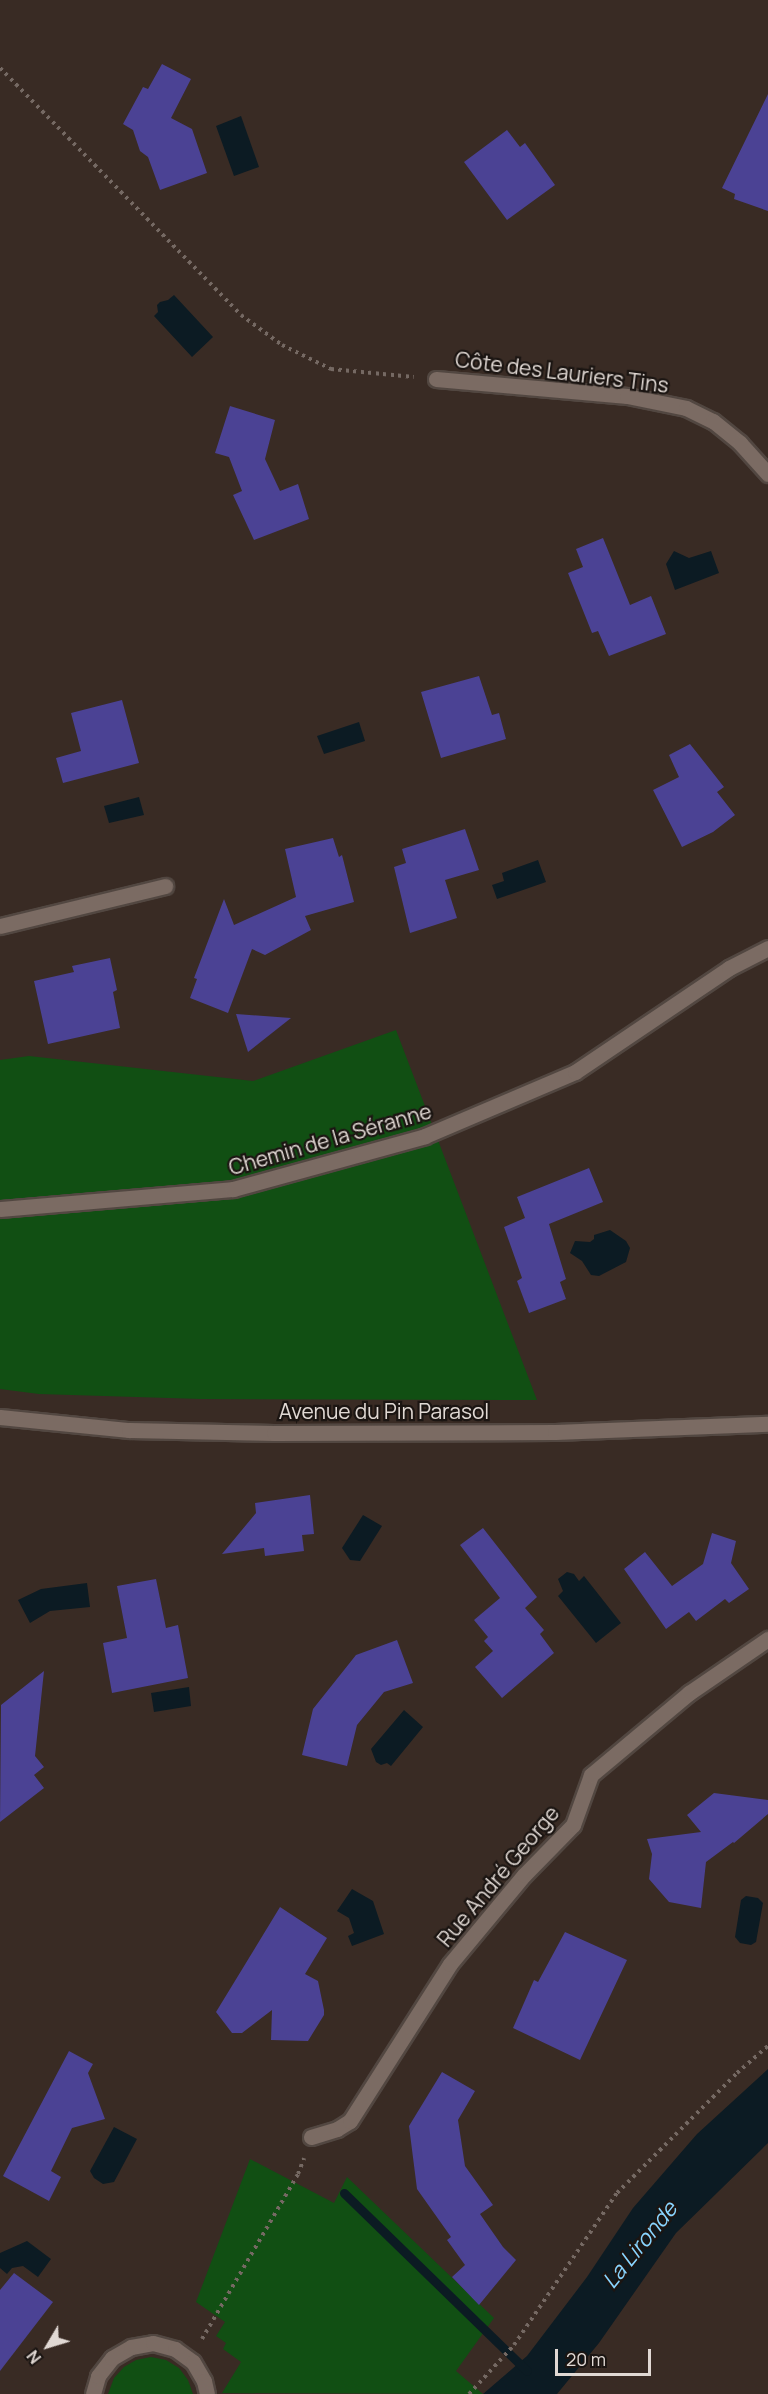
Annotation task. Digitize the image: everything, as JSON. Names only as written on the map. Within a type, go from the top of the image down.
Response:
[{"type":"street","name":"Côte des Lauriers Tins","points":[[436,378],[627,396],[686,408],[722,428],[740,443],[768,474]]},
{"type":"street","points":[[0,926],[165,886]]},
{"type":"street","name":"Chemin de la Séranne","points":[[0,1209],[233,1190],[425,1136],[575,1072],[729,968],[768,948]]},
{"type":"street","name":"Avenue du Pin Parasol","points":[[0,1417],[129,1430],[274,1433],[555,1432],[768,1424]]},
{"type":"street","name":"Rue André George","points":[[311,2137],[337,2129],[350,2121],[450,1964],[524,1875],[573,1825],[591,1775],[689,1692],[768,1640]]},
{"type":"street","points":[[93,2394],[98,2376],[120,2352],[131,2347],[153,2343],[175,2349],[184,2355],[199,2372],[207,2394]]},
{"type":"path","points":[[0,68],[204,280],[242,315],[282,345],[331,369],[436,378]]},
{"type":"path","points":[[469,2394],[514,2345],[617,2193],[737,2073],[768,2046]]},
{"type":"path","points":[[184,2355],[197,2347],[298,2174],[311,2137]]},
{"type":"green space","points":[[396,1030],[537,1400],[201,1399],[39,1394],[0,1389],[0,1060],[29,1056],[253,1081]]},
{"type":"green space","points":[[250,2159],[334,2203],[347,2177],[494,2318],[456,2371],[483,2394],[222,2393],[241,2362],[223,2349],[226,2343],[216,2336],[225,2322],[196,2302]]},
{"type":"green space","points":[[151,2357],[166,2360],[179,2368],[188,2380],[193,2394],[108,2394],[114,2378],[124,2367],[136,2360]]},
{"type":"water","points":[[241,116],[259,167],[234,176],[216,126]]},
{"type":"water","points":[[174,295],[213,337],[192,357],[154,316],[158,312],[157,305]]},
{"type":"water","points":[[674,551],[689,558],[711,551],[719,573],[675,590],[666,564]]},
{"type":"water","points":[[359,722],[365,741],[324,754],[317,736]]},
{"type":"water","points":[[139,797],[144,815],[109,823],[104,806]]},
{"type":"water","points":[[538,860],[546,882],[497,899],[492,885],[504,881],[502,873]]},
{"type":"water","points":[[610,1230],[626,1241],[630,1248],[626,1262],[599,1276],[591,1275],[582,1261],[570,1253],[575,1241],[590,1242],[594,1239],[594,1235]]},
{"type":"water","points":[[363,1515],[382,1526],[360,1561],[350,1560],[342,1548]]},
{"type":"water","points":[[567,1572],[574,1574],[579,1581],[584,1576],[621,1623],[596,1643],[558,1596],[563,1591],[558,1579]]},
{"type":"water","points":[[87,1583],[90,1607],[50,1611],[30,1623],[18,1600],[41,1589]]},
{"type":"water","points":[[189,1687],[191,1706],[154,1712],[151,1693]]},
{"type":"water","points":[[404,1710],[423,1727],[391,1766],[387,1763],[381,1765],[376,1762],[371,1749]]},
{"type":"water","points":[[352,1889],[373,1901],[384,1934],[352,1946],[348,1936],[354,1933],[349,1918],[337,1911]]},
{"type":"water","points":[[746,1896],[758,1898],[763,1903],[756,1942],[751,1945],[740,1943],[735,1937],[741,1900]]},
{"type":"water","name":"La Lironde","points":[[768,2069],[768,2143],[676,2233],[599,2343],[557,2394],[483,2394],[527,2356],[587,2277],[633,2208],[697,2134]]},
{"type":"water","points":[[114,2127],[137,2139],[114,2182],[103,2184],[94,2178],[90,2171]]},
{"type":"water","points":[[27,2241],[51,2259],[38,2277],[23,2266],[12,2268],[7,2274],[0,2268],[0,2253]]},
{"type":"building","points":[[162,64],[191,79],[171,118],[192,129],[207,173],[160,190],[148,157],[140,151],[133,130],[123,124],[143,87],[148,89]]},
{"type":"building","points":[[768,94],[768,211],[734,199],[735,194],[722,188]]},
{"type":"building","points":[[507,130],[520,147],[525,143],[555,185],[507,220],[464,162]]},
{"type":"building","points":[[230,406],[275,420],[265,459],[280,491],[298,484],[309,519],[254,540],[233,495],[242,491],[229,457],[215,453]]},
{"type":"building","points":[[603,538],[630,605],[651,596],[666,634],[609,656],[598,631],[592,633],[568,573],[583,567],[576,549]]},
{"type":"building","points":[[479,676],[492,715],[499,713],[506,739],[441,758],[421,692]]},
{"type":"building","points":[[122,700],[139,763],[63,783],[56,758],[81,751],[71,713]]},
{"type":"building","points":[[690,744],[724,787],[717,792],[735,815],[713,832],[682,847],[653,790],[679,777],[669,755]]},
{"type":"building","points":[[465,829],[479,870],[445,880],[457,918],[410,933],[394,867],[406,863],[402,849]]},
{"type":"building","points":[[333,838],[339,857],[342,855],[354,902],[305,916],[311,930],[265,955],[252,949],[228,1013],[190,998],[197,979],[194,978],[224,899],[234,925],[296,897],[285,849]]},
{"type":"building","points":[[110,958],[117,990],[113,992],[120,1028],[48,1044],[34,981],[74,972],[72,966]]},
{"type":"building","points":[[236,1014],[291,1018],[248,1052]]},
{"type":"building","points":[[589,1168],[603,1202],[549,1224],[566,1279],[560,1282],[566,1299],[529,1313],[517,1281],[522,1278],[504,1227],[525,1218],[517,1197]]},
{"type":"building","points":[[310,1495],[314,1534],[302,1535],[304,1551],[265,1556],[264,1548],[222,1554],[256,1513],[255,1503]]},
{"type":"building","points":[[483,1528],[537,1597],[525,1608],[544,1630],[540,1634],[554,1653],[502,1698],[475,1667],[493,1651],[484,1641],[488,1637],[474,1620],[500,1598],[460,1545]]},
{"type":"building","points":[[712,1533],[736,1541],[731,1563],[749,1589],[729,1603],[725,1599],[696,1621],[689,1612],[666,1629],[624,1569],[645,1552],[672,1586],[703,1564]]},
{"type":"building","points":[[156,1579],[166,1628],[178,1625],[188,1678],[112,1693],[103,1643],[127,1638],[117,1586]]},
{"type":"building","points":[[397,1640],[413,1683],[384,1692],[357,1725],[347,1766],[302,1755],[313,1709],[356,1655]]},
{"type":"building","points":[[44,1671],[35,1756],[44,1767],[34,1775],[44,1788],[0,1822],[1,1705]]},
{"type":"building","points":[[714,1793],[768,1800],[768,1814],[734,1843],[706,1862],[701,1908],[669,1902],[649,1879],[652,1854],[647,1839],[701,1832],[687,1815]]},
{"type":"building","points":[[280,1907],[327,1938],[305,1974],[318,1981],[324,2010],[324,2015],[308,2041],[271,2040],[272,2010],[242,2033],[232,2033],[216,2012]]},
{"type":"building","points":[[565,1932],[627,1960],[580,2060],[513,2028],[534,1980],[538,1982]]},
{"type":"building","points":[[69,2051],[93,2064],[88,2073],[105,2119],[72,2128],[51,2171],[61,2177],[49,2201],[3,2176]]},
{"type":"building","points":[[442,2072],[475,2091],[458,2120],[465,2166],[493,2205],[480,2214],[503,2247],[516,2260],[479,2305],[452,2277],[465,2265],[447,2240],[451,2237],[417,2189],[409,2126]]},
{"type":"building","points":[[14,2273],[53,2302],[0,2371],[0,2290]]},
{"type":"waterway","points":[[344,2193],[527,2371]]}]
